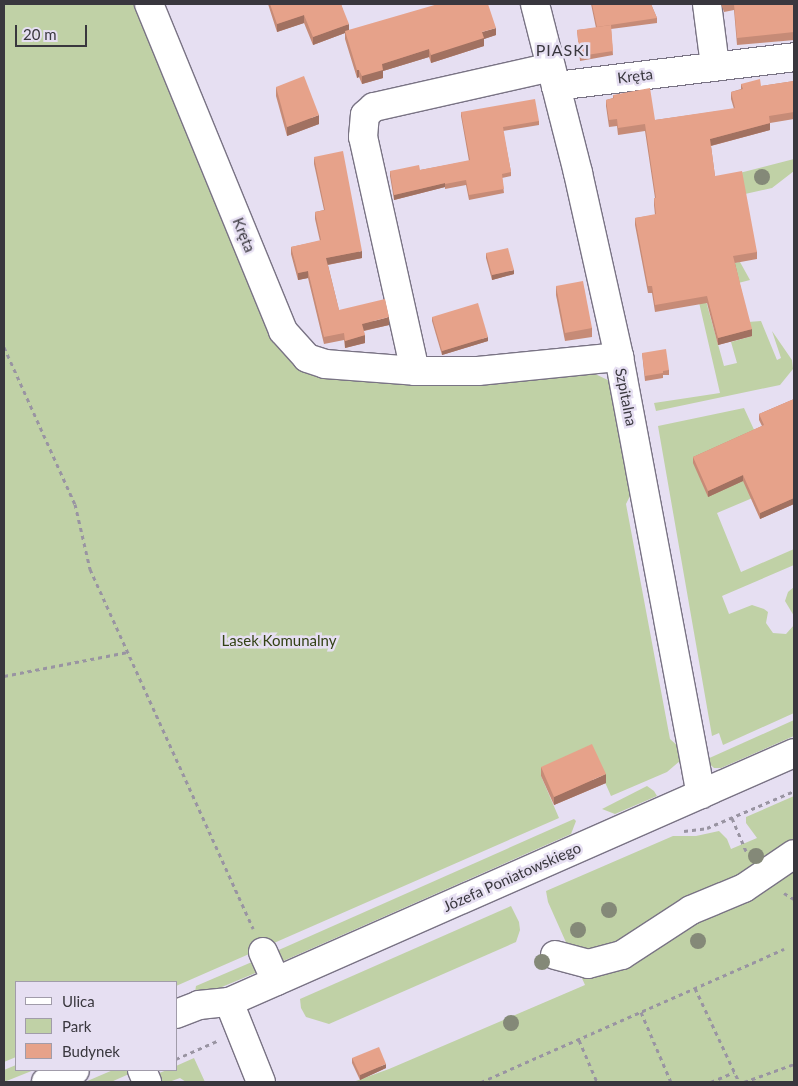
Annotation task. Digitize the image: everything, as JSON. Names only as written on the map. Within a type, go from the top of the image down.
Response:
[{"type":"street","name":"Kręta","points":[[149,4],[283,331],[307,358],[325,364],[415,372],[478,371],[619,357]]},
{"type":"street","name":"Szpitalna","points":[[535,4],[554,76],[619,357],[701,794]]},
{"type":"street","points":[[707,4],[715,66]]},
{"type":"street","name":"Kręta","points":[[415,372],[363,137],[365,115],[374,107],[554,76],[715,66],[794,57]]},
{"type":"street","name":"Józefa Poniatowskiego","points":[[178,1033],[205,1022],[229,1002],[794,753]]},
{"type":"street","points":[[555,954],[588,964],[622,955],[691,910],[744,888],[794,854]]},
{"type":"street","points":[[263,952],[276,981]]},
{"type":"street","points":[[229,1002],[260,1082]]},
{"type":"street","name":"Józefa Poniatowskiego","points":[[178,1013],[199,1005],[229,1002]]},
{"type":"street","points":[[46,1082],[73,1071]]},
{"type":"path","points":[[4,347],[75,504],[90,569],[263,952]]},
{"type":"path","points":[[4,676],[128,652]]},
{"type":"path","points":[[732,818],[758,879]]},
{"type":"path","points":[[481,1082],[784,949]]},
{"type":"path","points":[[695,988],[739,1082]]},
{"type":"path","points":[[641,1012],[671,1082]]},
{"type":"path","points":[[579,1040],[597,1082]]},
{"type":"path","points":[[744,1082],[794,1064]]},
{"type":"path","points":[[711,1082],[734,1072]]},
{"type":"green space","name":"Lasek Komunalny","points":[[4,4],[136,4],[304,366],[593,373],[612,382],[632,492],[626,504],[670,739],[679,747],[681,760],[667,772],[611,796],[592,753],[541,776],[559,818],[178,985],[178,981],[15,981],[15,1057],[4,1062]]},
{"type":"green space","points":[[794,159],[794,171],[772,188],[745,194],[710,267],[740,262],[750,280],[707,291],[706,301],[724,366],[737,363],[731,342],[752,336],[748,322],[761,321],[777,360],[781,358],[772,331],[792,360],[793,369],[780,385],[656,411],[654,403],[720,393],[673,190]]},
{"type":"green space","points":[[744,408],[756,434],[754,476],[762,494],[717,513],[741,572],[794,549],[794,565],[722,596],[729,614],[752,605],[764,609],[768,612],[766,623],[773,633],[786,634],[794,625],[794,713],[723,745],[719,733],[712,736],[658,426]]},
{"type":"green space","points":[[794,587],[794,616],[785,601],[788,592]]},
{"type":"green space","points":[[794,720],[794,736],[721,768],[714,768],[705,760]]},
{"type":"green space","points":[[647,786],[657,796],[615,814],[602,809]]},
{"type":"green space","points":[[794,796],[794,1082],[353,1082],[389,1069],[585,985],[548,902],[546,891],[673,836],[696,836],[719,831],[727,839],[731,849],[757,838],[746,823],[746,817]]},
{"type":"green space","points":[[574,819],[576,821],[571,834],[281,962],[272,953]]},
{"type":"green space","points":[[511,906],[519,922],[520,930],[516,942],[329,1024],[306,1017],[301,1008],[300,999]]},
{"type":"green space","points":[[259,959],[258,972],[198,997],[195,992],[196,986]]},
{"type":"green space","points":[[194,1058],[205,1082],[186,1082],[180,1078],[169,1082],[151,1082],[149,1077],[164,1071],[178,1071],[178,1065]]},
{"type":"green space","points":[[15,1065],[15,1071],[32,1071],[4,1082],[4,1070]]},
{"type":"green space","points":[[111,1071],[127,1071],[129,1074],[111,1082],[85,1082]]},
{"type":"building","points":[[270,4],[341,4],[349,24],[313,37],[304,15],[277,24]]},
{"type":"building","points":[[438,4],[488,4],[496,28],[482,32],[484,38],[431,55],[429,49],[382,64],[383,70],[362,76],[359,70],[357,70],[345,31]]},
{"type":"building","points":[[592,4],[651,4],[657,18],[597,27]]},
{"type":"building","points":[[734,4],[794,4],[794,32],[737,38]]},
{"type":"building","points":[[611,25],[613,51],[580,56],[577,30]]},
{"type":"building","points":[[304,76],[319,115],[287,127],[276,87]]},
{"type":"building","points":[[760,79],[761,86],[794,81],[794,112],[769,116],[770,123],[710,139],[715,176],[742,171],[757,252],[733,256],[752,329],[718,338],[707,296],[655,305],[652,286],[648,286],[635,218],[656,214],[654,198],[656,198],[645,124],[618,128],[617,119],[609,120],[606,100],[614,98],[613,95],[650,88],[655,120],[735,108],[731,92],[743,89],[741,84]]},
{"type":"building","points":[[535,99],[539,121],[503,127],[511,172],[502,174],[504,189],[469,195],[466,180],[394,195],[390,171],[419,165],[420,170],[470,160],[461,112]]},
{"type":"building","points":[[343,151],[362,251],[326,258],[339,310],[385,299],[389,317],[362,324],[365,335],[345,341],[344,333],[324,337],[308,271],[298,273],[291,247],[321,240],[315,212],[325,210],[314,157]]},
{"type":"building","points":[[508,248],[514,270],[492,275],[486,253]]},
{"type":"building","points":[[583,281],[592,328],[565,333],[556,286]]},
{"type":"building","points":[[478,303],[488,337],[442,351],[432,317]]},
{"type":"building","points":[[666,349],[669,370],[645,376],[642,353]]},
{"type":"building","points":[[794,399],[794,498],[760,513],[743,475],[708,491],[693,457],[764,425],[759,414]]},
{"type":"building","points":[[592,744],[606,774],[554,797],[541,767]]},
{"type":"building","points":[[379,1047],[386,1064],[360,1075],[352,1058]]},
{"type":"district","name":"PIASKI","points":[[563,50]]}]
